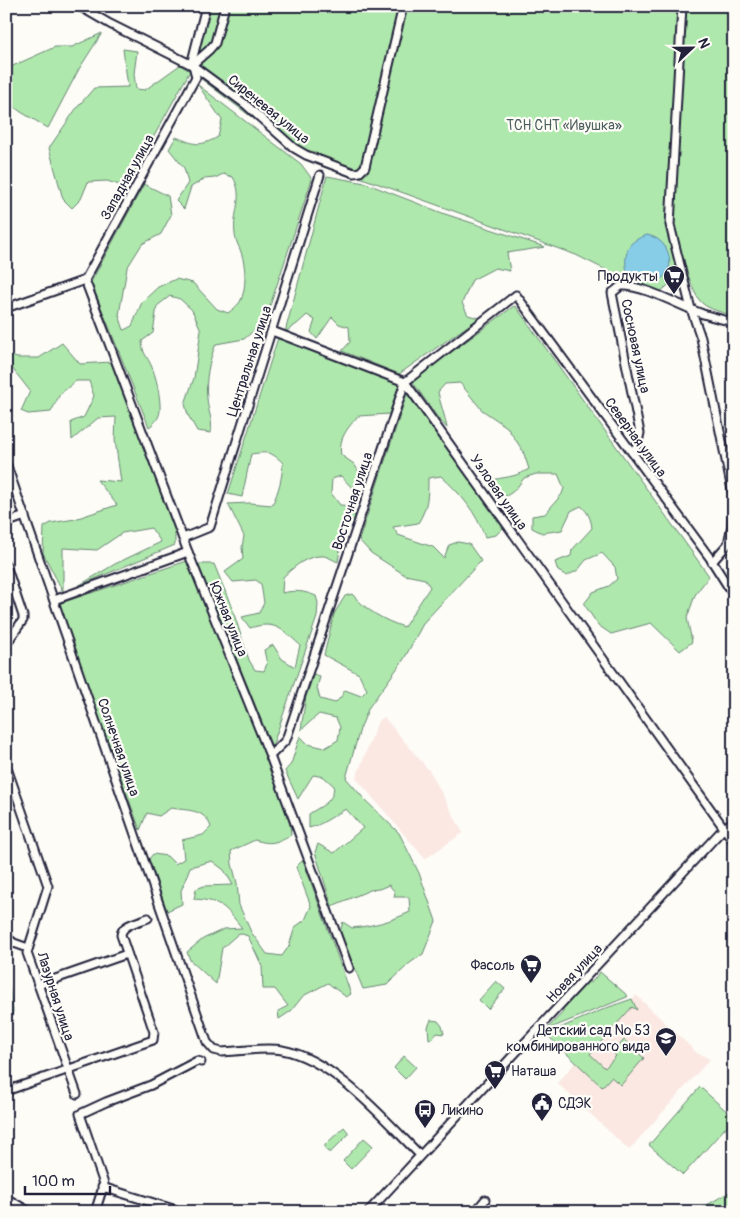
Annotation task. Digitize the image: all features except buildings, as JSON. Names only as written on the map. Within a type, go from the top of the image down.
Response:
[{"type":"street","name":"Сиреневая улица","points":[[79,6],[110,24],[192,65],[245,104],[294,148],[350,172],[362,171],[366,163],[403,6]]},
{"type":"street","name":"Западная улица","points":[[85,280],[196,77],[192,65],[193,57],[206,6]]},
{"type":"street","points":[[192,65],[215,43],[225,6]]},
{"type":"street","points":[[682,6],[670,225],[691,309],[701,338],[733,495],[732,524],[728,544],[712,562]]},
{"type":"street","name":"Центральная улица","points":[[183,538],[210,527],[320,175]]},
{"type":"street","points":[[6,308],[85,280]]},
{"type":"street","name":"Южная улица","points":[[85,280],[188,552],[270,756],[349,968]]},
{"type":"street","name":"Сосновая улица","points":[[632,452],[637,446],[640,433],[612,292],[620,286],[631,286],[691,309]]},
{"type":"street","name":"Северная улица","points":[[405,382],[516,295],[712,562],[734,596]]},
{"type":"street","points":[[691,309],[734,322]]},
{"type":"street","points":[[272,331],[405,382]]},
{"type":"street","name":"Узловая улица","points":[[405,382],[734,842]]},
{"type":"street","name":"Восточная улица","points":[[270,756],[286,740],[405,382]]},
{"type":"street","name":"Солнечная улица","points":[[6,463],[111,761],[205,1039],[211,1048],[216,1051],[280,1049],[320,1064],[361,1097],[420,1155]]},
{"type":"street","points":[[6,527],[11,521],[25,516]]},
{"type":"street","points":[[54,600],[188,552]]},
{"type":"street","points":[[6,565],[23,620],[6,644]]},
{"type":"street","name":"Лазурная улица","points":[[6,765],[48,886],[27,953],[77,1094]]},
{"type":"street","name":"Новая улица","points":[[368,1212],[724,828],[734,821]]},
{"type":"street","points":[[6,1090],[154,1040],[154,1032],[121,936],[123,929],[128,925],[148,918]]},
{"type":"street","points":[[6,936],[14,943],[28,948]]},
{"type":"street","points":[[38,985],[127,954]]},
{"type":"street","points":[[95,1212],[104,1184],[80,1114],[106,1102],[151,1086],[197,1061],[201,1062]]},
{"type":"street","points":[[102,1188],[183,1212]]},
{"type":"street","points":[[6,1198],[30,1212]]},
{"type":"street","points":[[475,1212],[485,1200]]},
{"type":"shaded area","points":[[384,717],[431,773],[463,833],[425,859],[356,778],[378,721]]},
{"type":"shaded area","points":[[636,995],[697,1053],[710,1059],[629,1150],[557,1083]]},
{"type":"green space","name":"ТСН СНТ «Ивушка»","points":[[208,6],[734,6],[734,316],[712,309],[701,302],[686,270],[659,293],[626,280],[576,255],[312,160],[295,150],[200,78],[200,65],[196,56]]},
{"type":"green space","points":[[102,33],[79,69],[48,128],[6,101],[6,69],[55,47],[72,47]]},
{"type":"green space","points":[[123,49],[137,51],[134,74],[136,89],[145,90],[180,65],[190,71],[126,187],[107,181],[88,182],[81,199],[72,208],[63,199],[49,148],[76,109],[94,88],[128,87]]},
{"type":"green space","points":[[198,85],[301,164],[312,179],[265,321],[244,339],[216,344],[208,370],[207,384],[211,433],[197,431],[188,415],[185,404],[194,378],[201,330],[192,310],[180,299],[170,296],[157,306],[153,333],[142,341],[144,351],[154,373],[160,400],[159,416],[149,427],[91,282],[144,184],[168,196],[171,215],[161,234],[142,244],[127,268],[119,315],[124,330],[132,326],[142,302],[158,287],[176,279],[193,283],[217,309],[228,313],[240,302],[244,291],[245,271],[243,258],[235,236],[238,192],[233,177],[223,174],[215,178],[204,179],[191,187],[184,209],[176,201],[188,183],[184,168],[169,149],[176,137],[188,142],[202,144],[218,137],[222,120]]},
{"type":"green space","points":[[327,176],[365,183],[445,214],[545,247],[507,253],[510,271],[495,268],[472,280],[462,303],[468,315],[479,318],[399,374],[342,351],[350,342],[349,327],[339,324],[332,317],[317,339],[311,332],[315,320],[307,315],[285,332]]},
{"type":"green space","points":[[514,306],[709,576],[695,595],[687,618],[692,642],[680,651],[651,623],[611,634],[598,625],[584,604],[593,592],[609,586],[617,579],[615,567],[602,553],[586,560],[578,570],[567,576],[558,571],[555,562],[571,556],[572,550],[592,528],[587,513],[581,506],[571,511],[562,530],[542,533],[532,528],[532,516],[545,514],[562,494],[564,488],[558,474],[536,474],[524,478],[514,491],[500,498],[492,490],[489,481],[513,476],[529,469],[523,451],[507,427],[482,410],[460,383],[445,384],[438,392],[447,428],[412,381]]},
{"type":"green space","points":[[278,338],[400,383],[390,414],[358,416],[342,438],[341,455],[354,464],[361,475],[353,489],[341,476],[332,479],[331,493],[340,505],[352,506],[355,518],[343,530],[338,562],[325,556],[312,557],[296,566],[283,577],[282,593],[295,591],[307,593],[316,596],[318,603],[317,617],[272,747],[198,564],[214,564],[232,608],[249,660],[255,670],[264,671],[267,664],[264,650],[273,645],[282,659],[295,667],[300,645],[278,628],[266,625],[250,628],[242,617],[259,613],[264,603],[261,584],[256,580],[233,582],[225,572],[243,559],[242,547],[244,536],[228,504],[272,505],[281,479],[283,463],[279,459],[268,453],[251,454],[242,497],[228,494]]},
{"type":"green space","points":[[62,343],[80,364],[111,362],[175,531],[175,545],[78,586],[115,564],[161,542],[151,528],[122,533],[97,550],[63,548],[63,592],[43,553],[44,527],[51,523],[75,519],[117,505],[97,480],[121,482],[115,440],[116,417],[98,418],[72,440],[71,422],[84,417],[94,396],[89,381],[76,381],[60,394],[51,412],[28,414],[21,411],[30,391],[8,363],[6,363],[6,354],[17,358],[39,358]]},
{"type":"green space","points":[[407,394],[504,527],[496,535],[485,537],[477,519],[467,504],[441,476],[428,478],[427,501],[418,523],[393,527],[398,535],[433,547],[444,558],[449,545],[458,542],[469,544],[481,561],[424,622],[404,659],[369,707],[360,729],[346,778],[365,800],[399,833],[419,873],[436,921],[423,954],[410,963],[387,985],[363,989],[340,932],[343,922],[352,928],[396,918],[410,912],[409,897],[394,897],[395,892],[389,885],[370,890],[332,906],[315,852],[318,844],[334,853],[363,828],[346,809],[309,828],[309,814],[329,800],[334,786],[324,777],[313,775],[298,799],[285,771],[291,764],[300,736],[308,744],[325,748],[338,740],[340,727],[336,718],[319,714],[301,730],[306,696],[314,674],[320,677],[317,688],[320,699],[335,703],[345,690],[361,696],[367,690],[359,674],[324,655],[334,614],[345,596],[352,594],[376,614],[404,627],[430,587],[425,579],[405,575],[371,553],[359,540]]},
{"type":"green space","points":[[187,561],[283,801],[290,825],[291,835],[281,840],[270,843],[255,840],[231,851],[239,905],[251,932],[267,954],[282,956],[289,946],[295,927],[305,920],[311,906],[296,867],[303,860],[351,994],[346,997],[328,983],[303,996],[291,1011],[279,1019],[278,1011],[288,1006],[275,989],[263,989],[262,966],[248,936],[239,933],[222,948],[216,984],[190,960],[187,952],[203,939],[224,929],[242,928],[223,906],[211,901],[194,899],[196,889],[204,886],[233,885],[224,870],[212,861],[190,867],[181,891],[182,904],[167,911],[149,859],[153,854],[167,856],[175,864],[184,859],[182,840],[203,835],[211,827],[200,813],[171,808],[159,816],[147,813],[140,830],[58,604]]},
{"type":"green space","points":[[6,972],[9,976],[13,1011],[6,1040]]},
{"type":"green space","points":[[600,972],[628,996],[546,1030],[564,1011],[561,1008],[587,981],[591,983]]},
{"type":"green space","points":[[496,981],[505,989],[488,1009],[479,1000]]},
{"type":"green space","points":[[632,999],[637,1010],[632,1007],[590,1054],[605,1068],[616,1056],[613,1053],[624,1040],[644,1058],[621,1085],[611,1077],[602,1087],[546,1034]]},
{"type":"green space","points":[[431,1020],[438,1021],[442,1026],[444,1034],[437,1033],[433,1038],[429,1039],[428,1027]]},
{"type":"green space","points":[[404,1056],[416,1067],[405,1079],[394,1068]]},
{"type":"green space","points":[[700,1087],[734,1118],[683,1175],[649,1145]]},
{"type":"green space","points":[[344,1127],[348,1135],[331,1152],[328,1152],[325,1145]]},
{"type":"green space","points":[[364,1138],[373,1146],[351,1169],[343,1161]]},
{"type":"green space","points":[[734,1190],[734,1212],[695,1212],[731,1191]]},
{"type":"water","points":[[647,235],[657,239],[664,245],[670,262],[668,271],[663,277],[655,281],[643,281],[633,278],[629,275],[626,268],[628,248],[636,240]]},
{"type":"place","name":"Продукты","points":[[674,295]]},
{"type":"place","name":"Фасоль","points":[[531,984]]},
{"type":"place","name":"Детский сад № 53 комбинированного вида","points":[[666,1057]]},
{"type":"place","name":"Наташа","points":[[495,1090]]},
{"type":"place","name":"СДЭК","points":[[542,1122]]},
{"type":"place","name":"Ликино","points":[[425,1129]]}]
